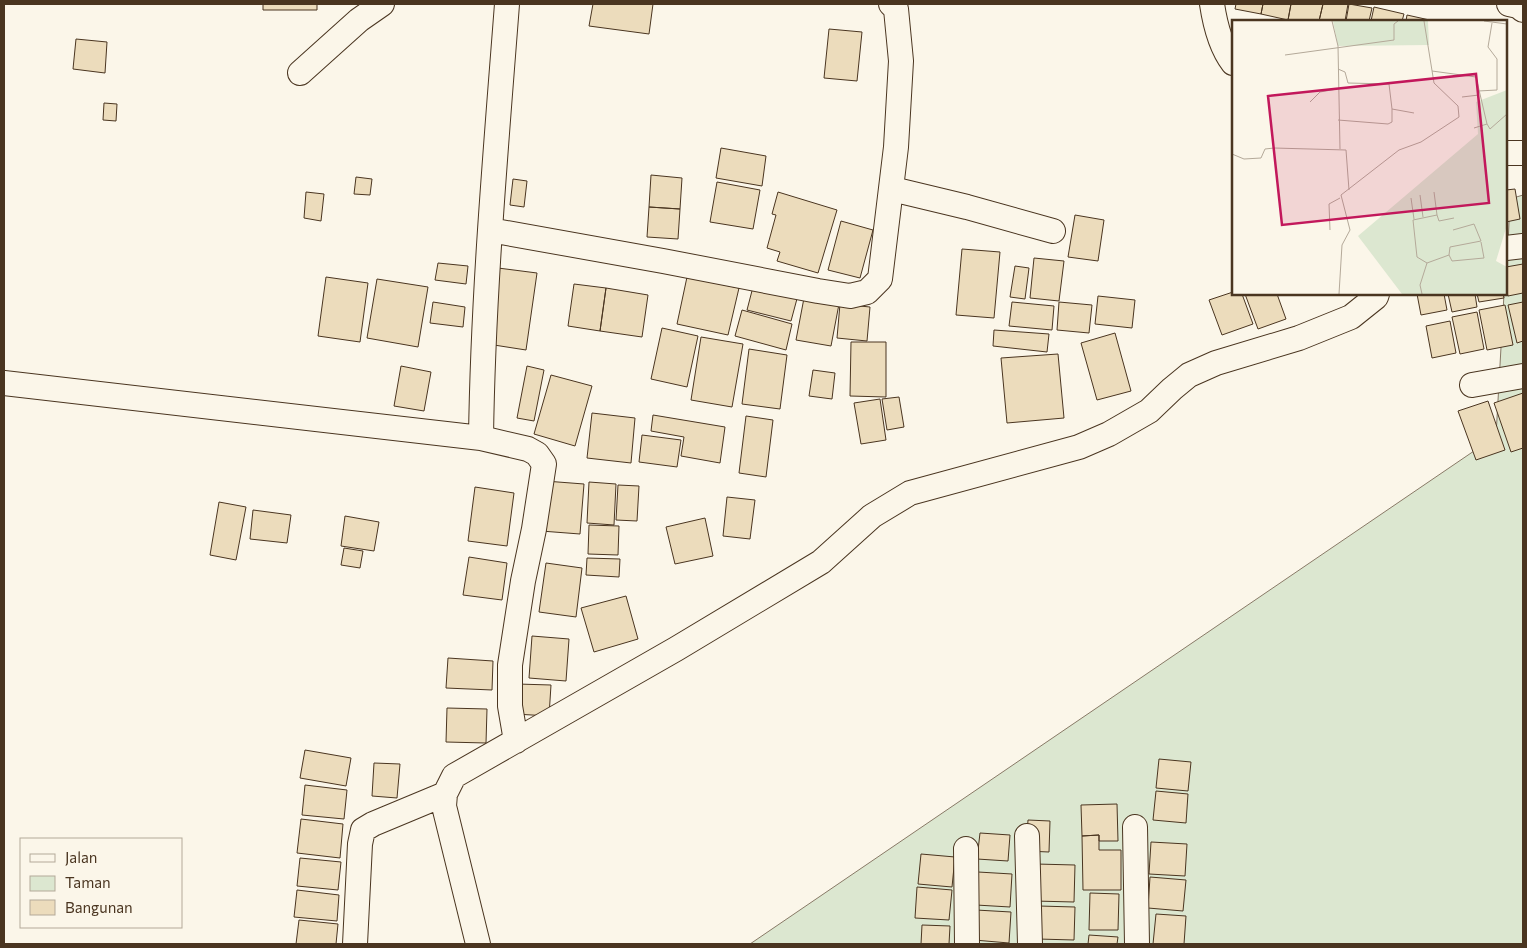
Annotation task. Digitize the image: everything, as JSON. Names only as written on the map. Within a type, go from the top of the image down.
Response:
[{"type":"street","points":[[300,73],[359,20],[382,4]]},
{"type":"street","points":[[481,438],[490,230],[507,4]]},
{"type":"street","points":[[490,230],[818,291],[850,296],[866,292],[880,279],[896,147],[901,60],[896,9],[891,4]]},
{"type":"street","points":[[1212,4],[1216,27],[1232,61]]},
{"type":"street","points":[[1509,4],[1518,6],[1523,10]]},
{"type":"street","points":[[1507,153],[1523,153]]},
{"type":"street","points":[[892,189],[967,207],[1053,231]]},
{"type":"street","points":[[1507,248],[1523,246]]},
{"type":"street","points":[[478,944],[444,806],[446,794],[454,776],[676,649],[821,562],[872,516],[910,493],[1079,447],[1109,434],[1149,411],[1189,375],[1216,363],[1299,338],[1351,317],[1377,295]]},
{"type":"street","points":[[1472,385],[1523,376]]},
{"type":"street","points":[[4,383],[481,438],[528,449],[537,454],[544,464],[510,664],[510,706],[516,741]]},
{"type":"street","points":[[355,944],[360,844],[363,830],[373,824],[446,794]]},
{"type":"street","points":[[1136,827],[1137,944]]},
{"type":"street","points":[[1027,836],[1030,944]]},
{"type":"street","points":[[966,848],[967,944]]},
{"type":"green space","points":[[1523,195],[1523,944],[750,944],[1496,436],[1504,295],[1507,295],[1510,199]]},
{"type":"building","points":[[263,4],[317,4],[317,10],[263,10]]},
{"type":"building","points":[[593,4],[653,4],[649,34],[589,26]]},
{"type":"building","points":[[1236,4],[1263,4],[1261,14],[1235,9]]},
{"type":"building","points":[[1263,4],[1291,4],[1288,20],[1261,14]]},
{"type":"building","points":[[1291,4],[1323,4],[1319,20],[1288,20]]},
{"type":"building","points":[[1323,4],[1348,4],[1345,20],[1319,20]]},
{"type":"building","points":[[1349,4],[1372,8],[1369,20],[1346,20]]},
{"type":"building","points":[[1374,7],[1404,14],[1402,20],[1371,20]]},
{"type":"building","points":[[1407,15],[1430,20],[1406,20]]},
{"type":"building","points":[[829,29],[862,32],[857,81],[824,78]]},
{"type":"building","points":[[76,39],[107,42],[105,73],[73,69]]},
{"type":"building","points":[[104,103],[117,104],[116,121],[103,120]]},
{"type":"building","points":[[721,148],[766,156],[762,186],[716,178]]},
{"type":"building","points":[[651,175],[682,178],[680,209],[649,207]]},
{"type":"building","points":[[356,177],[372,179],[370,195],[354,194]]},
{"type":"building","points":[[513,179],[527,181],[524,207],[510,205]]},
{"type":"building","points":[[717,182],[760,190],[753,229],[710,222]]},
{"type":"building","points":[[1515,189],[1520,219],[1507,222],[1507,190]]},
{"type":"building","points":[[306,192],[324,194],[321,221],[304,218]]},
{"type":"building","points":[[778,192],[837,210],[818,273],[777,261],[780,252],[767,248],[776,215],[772,214]]},
{"type":"building","points":[[649,207],[680,209],[678,239],[647,237]]},
{"type":"building","points":[[1075,215],[1104,220],[1098,261],[1068,257]]},
{"type":"building","points":[[841,221],[873,230],[860,278],[828,270]]},
{"type":"building","points":[[962,249],[1000,252],[994,318],[956,315]]},
{"type":"building","points":[[1034,258],[1064,261],[1059,301],[1030,298]]},
{"type":"building","points":[[438,263],[468,266],[466,284],[435,280]]},
{"type":"building","points":[[1523,264],[1523,293],[1508,296],[1507,267]]},
{"type":"building","points":[[1015,266],[1029,268],[1025,299],[1010,297]]},
{"type":"building","points":[[498,268],[537,273],[526,350],[494,345]]},
{"type":"building","points":[[326,277],[368,283],[360,342],[318,336]]},
{"type":"building","points":[[687,277],[739,288],[728,335],[677,324]]},
{"type":"building","points":[[377,279],[428,287],[418,347],[367,338]]},
{"type":"building","points":[[754,283],[798,295],[791,321],[747,310]]},
{"type":"building","points":[[574,284],[606,288],[600,331],[568,326]]},
{"type":"building","points":[[606,288],[648,295],[642,337],[600,331]]},
{"type":"building","points":[[1232,292],[1232,295],[1242,295],[1253,324],[1222,335],[1209,300]]},
{"type":"building","points":[[1245,295],[1277,295],[1286,319],[1258,329]]},
{"type":"building","points":[[1417,295],[1444,295],[1447,310],[1421,315]]},
{"type":"building","points":[[1448,295],[1475,295],[1477,307],[1452,312]]},
{"type":"building","points":[[1477,295],[1503,295],[1504,298],[1479,302]]},
{"type":"building","points":[[1098,296],[1135,300],[1132,328],[1095,324]]},
{"type":"building","points":[[804,298],[839,304],[831,346],[796,340]]},
{"type":"building","points":[[433,302],[465,307],[463,327],[430,323]]},
{"type":"building","points":[[1012,302],[1054,306],[1052,330],[1009,326]]},
{"type":"building","points":[[1059,302],[1092,305],[1089,333],[1057,330]]},
{"type":"building","points":[[1523,302],[1523,341],[1517,343],[1508,305]]},
{"type":"building","points":[[840,304],[870,307],[867,341],[837,338]]},
{"type":"building","points":[[1505,305],[1513,345],[1487,350],[1479,310]]},
{"type":"building","points":[[742,310],[792,324],[786,350],[735,336]]},
{"type":"building","points":[[1477,312],[1484,349],[1460,354],[1452,317]]},
{"type":"building","points":[[1450,321],[1456,353],[1432,358],[1426,326]]},
{"type":"building","points":[[662,328],[698,336],[687,387],[651,379]]},
{"type":"building","points":[[994,330],[1049,334],[1047,352],[993,346]]},
{"type":"building","points":[[1115,333],[1131,391],[1097,400],[1081,343]]},
{"type":"building","points":[[701,337],[743,344],[732,407],[691,400]]},
{"type":"building","points":[[851,342],[886,342],[886,397],[850,396]]},
{"type":"building","points":[[749,349],[787,355],[780,409],[742,404]]},
{"type":"building","points":[[1058,354],[1064,418],[1007,423],[1001,358]]},
{"type":"building","points":[[401,366],[431,372],[424,411],[394,406]]},
{"type":"building","points":[[527,366],[544,370],[534,421],[517,418]]},
{"type":"building","points":[[813,370],[835,373],[832,399],[809,396]]},
{"type":"building","points":[[551,375],[592,386],[575,446],[534,434]]},
{"type":"building","points":[[1523,393],[1523,448],[1511,452],[1494,403]]},
{"type":"building","points":[[899,397],[904,427],[887,430],[882,399]]},
{"type":"building","points":[[880,399],[886,440],[861,444],[854,403]]},
{"type":"building","points":[[1488,401],[1505,450],[1476,460],[1458,411]]},
{"type":"building","points":[[592,413],[635,418],[631,463],[587,458]]},
{"type":"building","points":[[653,415],[725,427],[720,463],[681,456],[684,437],[651,431]]},
{"type":"building","points":[[746,416],[773,420],[766,477],[739,473]]},
{"type":"building","points":[[642,435],[681,440],[677,467],[639,462]]},
{"type":"building","points":[[545,481],[584,484],[580,534],[541,531]]},
{"type":"building","points":[[589,482],[616,484],[614,525],[587,523]]},
{"type":"building","points":[[618,485],[639,486],[637,521],[616,520]]},
{"type":"building","points":[[475,487],[514,493],[507,546],[468,541]]},
{"type":"building","points":[[727,497],[755,500],[750,539],[723,536]]},
{"type":"building","points":[[219,502],[246,507],[236,560],[210,555]]},
{"type":"building","points":[[253,510],[291,515],[287,543],[250,539]]},
{"type":"building","points":[[345,516],[379,522],[374,551],[341,546]]},
{"type":"building","points":[[705,518],[713,556],[675,564],[666,527]]},
{"type":"building","points":[[589,525],[619,526],[618,555],[588,554]]},
{"type":"building","points":[[344,548],[363,551],[360,568],[341,565]]},
{"type":"building","points":[[469,557],[507,563],[502,600],[463,595]]},
{"type":"building","points":[[587,558],[620,559],[619,577],[586,575]]},
{"type":"building","points":[[546,563],[582,568],[576,617],[539,612]]},
{"type":"building","points":[[626,596],[638,639],[594,652],[581,608]]},
{"type":"building","points":[[532,636],[569,639],[566,681],[529,678]]},
{"type":"building","points":[[448,658],[493,661],[492,690],[446,688]]},
{"type":"building","points":[[517,684],[551,685],[549,716],[515,714]]},
{"type":"building","points":[[447,708],[487,709],[486,743],[446,742]]},
{"type":"building","points":[[305,750],[351,758],[346,786],[300,778]]},
{"type":"building","points":[[1159,759],[1191,762],[1188,791],[1156,788]]},
{"type":"building","points":[[374,763],[400,764],[397,798],[372,796]]},
{"type":"building","points":[[305,785],[347,790],[344,819],[302,815]]},
{"type":"building","points":[[1156,791],[1188,794],[1186,823],[1153,820]]},
{"type":"building","points":[[1117,804],[1118,841],[1099,841],[1099,835],[1082,836],[1081,805]]},
{"type":"building","points":[[301,819],[343,824],[340,858],[297,853]]},
{"type":"building","points":[[1028,820],[1050,821],[1049,852],[1026,851]]},
{"type":"building","points":[[980,833],[1010,835],[1008,861],[977,859]]},
{"type":"building","points":[[1099,835],[1099,850],[1121,850],[1121,890],[1083,890],[1082,836]]},
{"type":"building","points":[[1151,842],[1187,844],[1185,876],[1149,874]]},
{"type":"building","points":[[921,854],[955,857],[952,887],[918,884]]},
{"type":"building","points":[[300,858],[341,862],[338,890],[297,886]]},
{"type":"building","points":[[1036,864],[1075,865],[1074,902],[1034,901]]},
{"type":"building","points":[[978,872],[1012,874],[1010,907],[976,905]]},
{"type":"building","points":[[1150,877],[1186,880],[1183,911],[1148,908]]},
{"type":"building","points":[[917,887],[952,890],[949,920],[915,918]]},
{"type":"building","points":[[297,890],[339,895],[337,921],[294,917]]},
{"type":"building","points":[[1090,893],[1119,894],[1118,930],[1089,930]]},
{"type":"building","points":[[1039,906],[1075,907],[1074,940],[1038,939]]},
{"type":"building","points":[[976,910],[1011,912],[1009,943],[974,940]]},
{"type":"building","points":[[1156,914],[1186,916],[1184,944],[1153,944]]},
{"type":"building","points":[[299,920],[338,924],[336,944],[296,944]]},
{"type":"building","points":[[922,925],[950,926],[949,944],[921,944]]},
{"type":"building","points":[[1089,935],[1118,937],[1117,944],[1088,944]]}]
